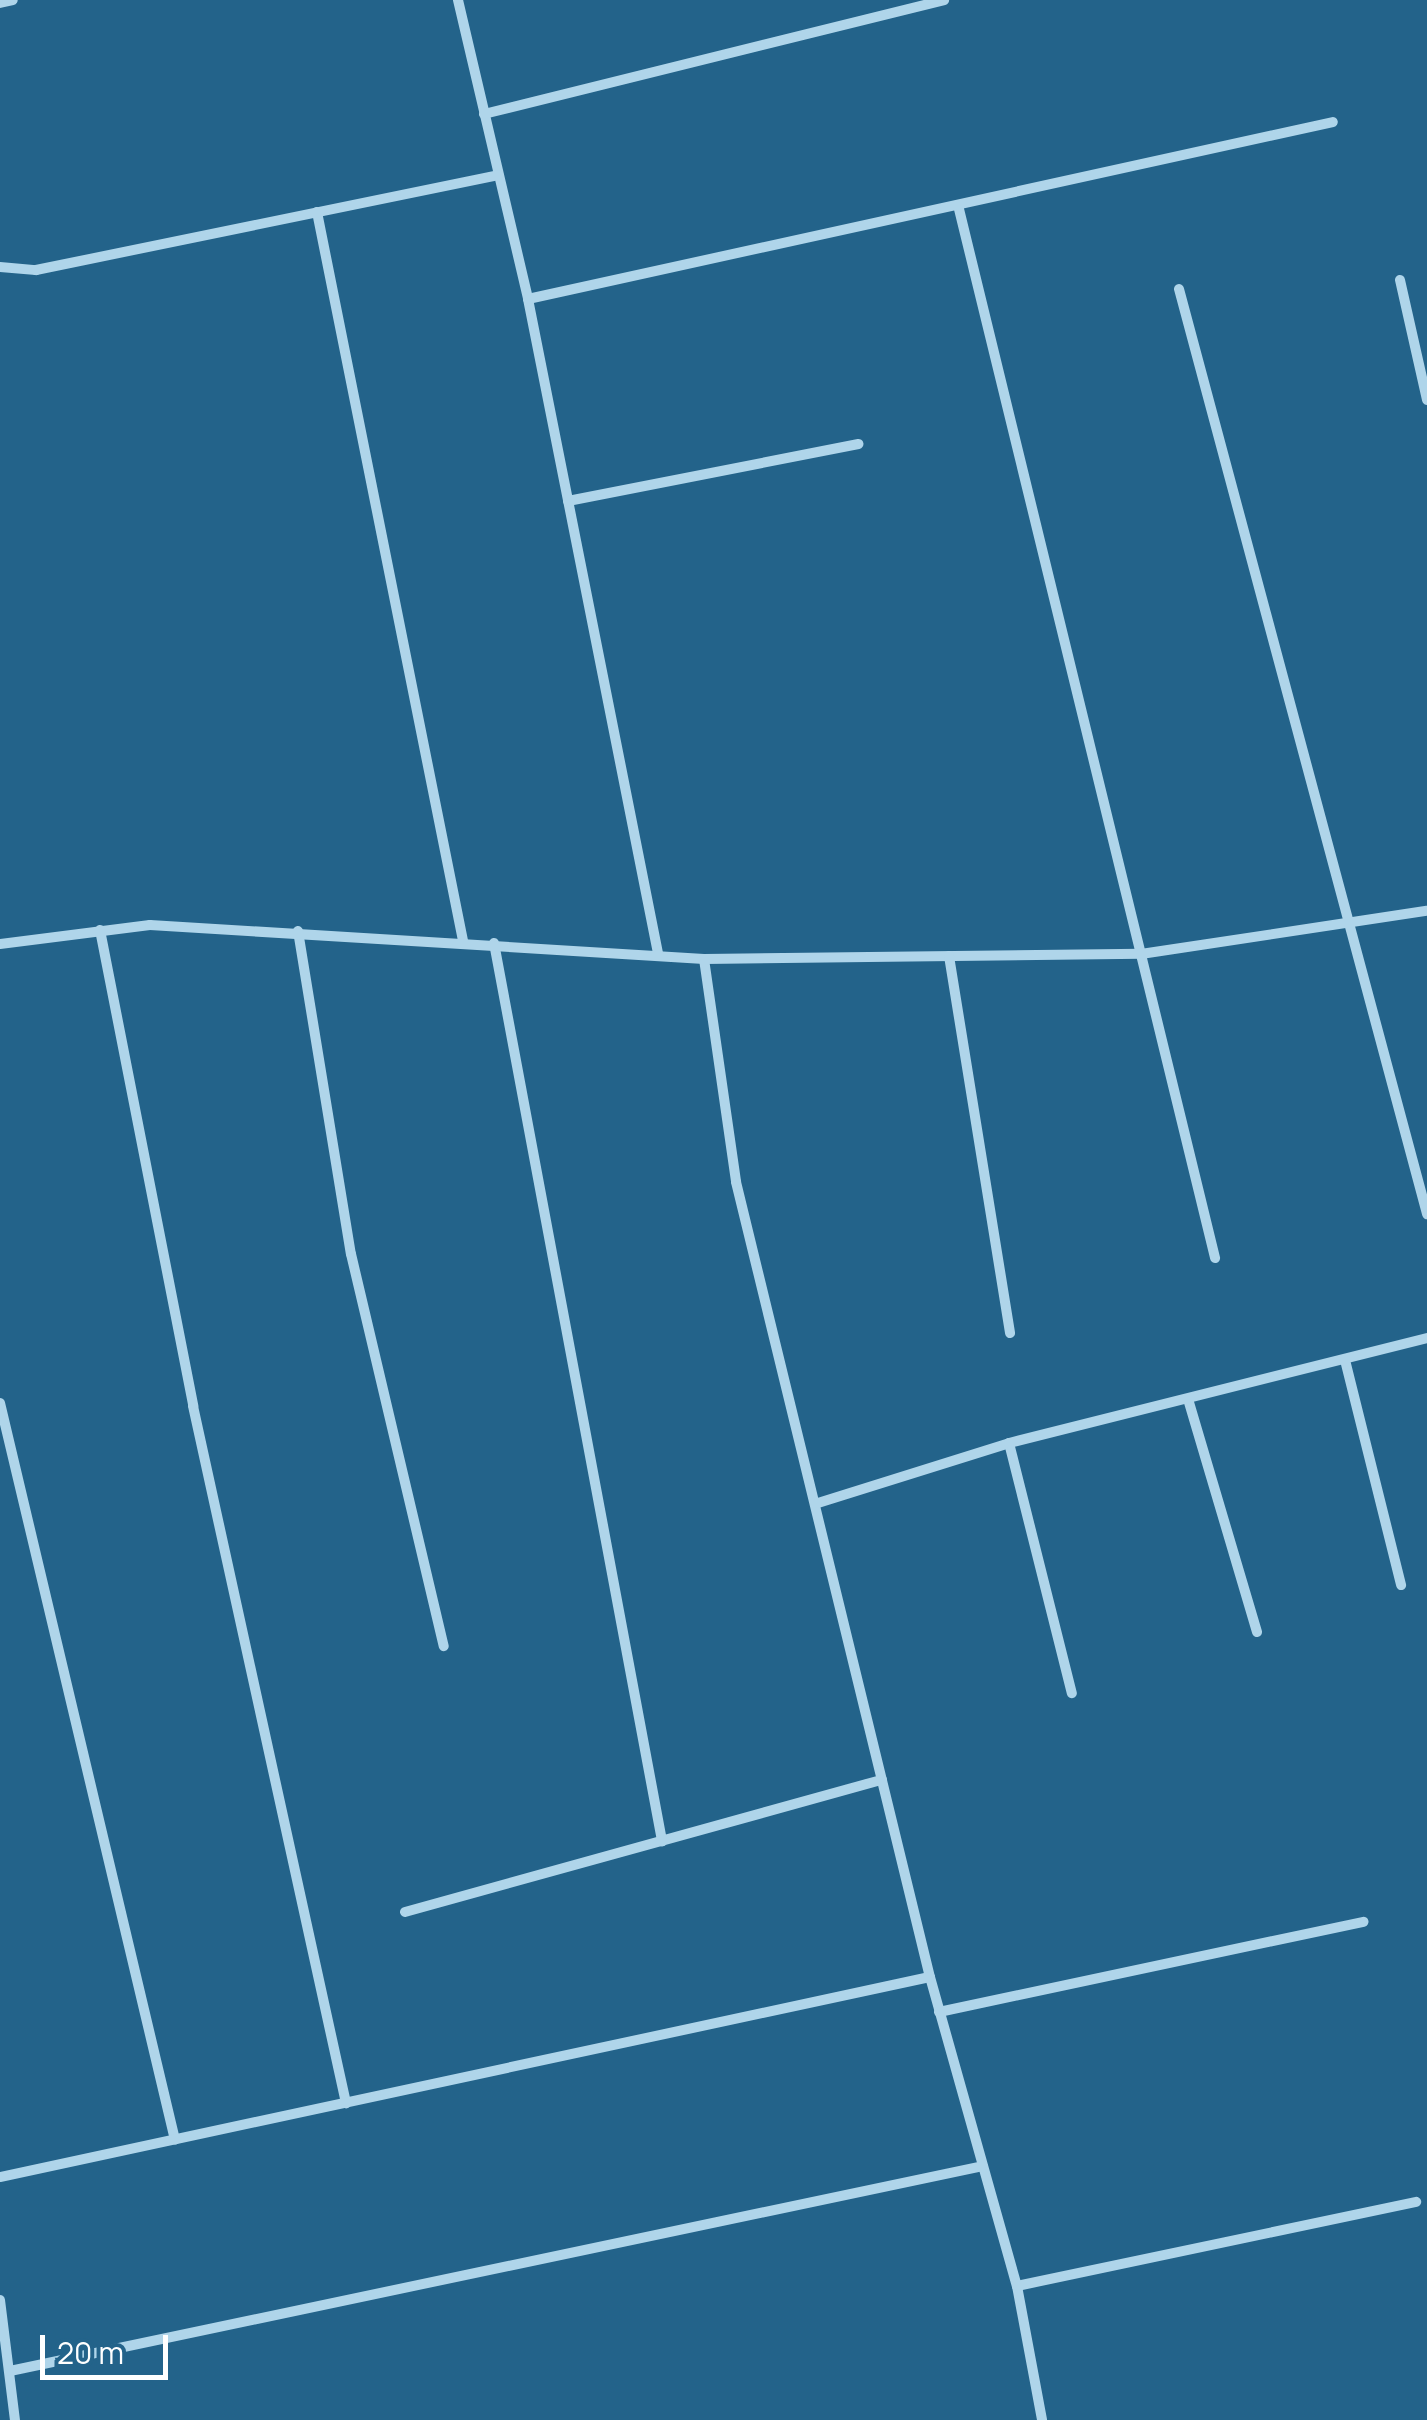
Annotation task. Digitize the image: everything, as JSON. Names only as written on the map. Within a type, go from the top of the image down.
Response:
[{"type":"street","points":[[0,3],[14,0]]},
{"type":"street","points":[[458,0],[528,299],[658,953]]},
{"type":"street","points":[[484,114],[944,0]]},
{"type":"street","points":[[528,299],[1333,122]]},
{"type":"street","points":[[0,268],[36,270],[498,174]]},
{"type":"street","points":[[958,205],[1215,1258]]},
{"type":"street","points":[[317,212],[463,941]]},
{"type":"street","points":[[1400,280],[1427,400]]},
{"type":"street","points":[[1179,289],[1427,1214]]},
{"type":"street","points":[[568,502],[858,444]]},
{"type":"street","points":[[0,944],[150,925],[463,941],[704,959],[1141,954],[1348,926],[1427,911]]},
{"type":"street","points":[[100,930],[192,1406],[346,2103]]},
{"type":"street","points":[[298,931],[351,1254],[444,1646]]},
{"type":"street","points":[[494,944],[662,1841]]},
{"type":"street","points":[[949,956],[1010,1333]]},
{"type":"street","points":[[704,959],[736,1182],[818,1502],[930,1977],[1017,2286],[1042,2420]]},
{"type":"street","points":[[818,1502],[1009,1443],[1427,1338]]},
{"type":"street","points":[[1344,1360],[1401,1585]]},
{"type":"street","points":[[1188,1399],[1257,1632]]},
{"type":"street","points":[[0,1403],[176,2140]]},
{"type":"street","points":[[1009,1443],[1072,1693]]},
{"type":"street","points":[[406,1912],[882,1780]]},
{"type":"street","points":[[939,2012],[1364,1922]]},
{"type":"street","points":[[0,2177],[930,1977]]},
{"type":"street","points":[[10,2371],[983,2166]]},
{"type":"street","points":[[1017,2286],[1416,2202]]},
{"type":"street","points":[[0,2300],[15,2420]]}]
